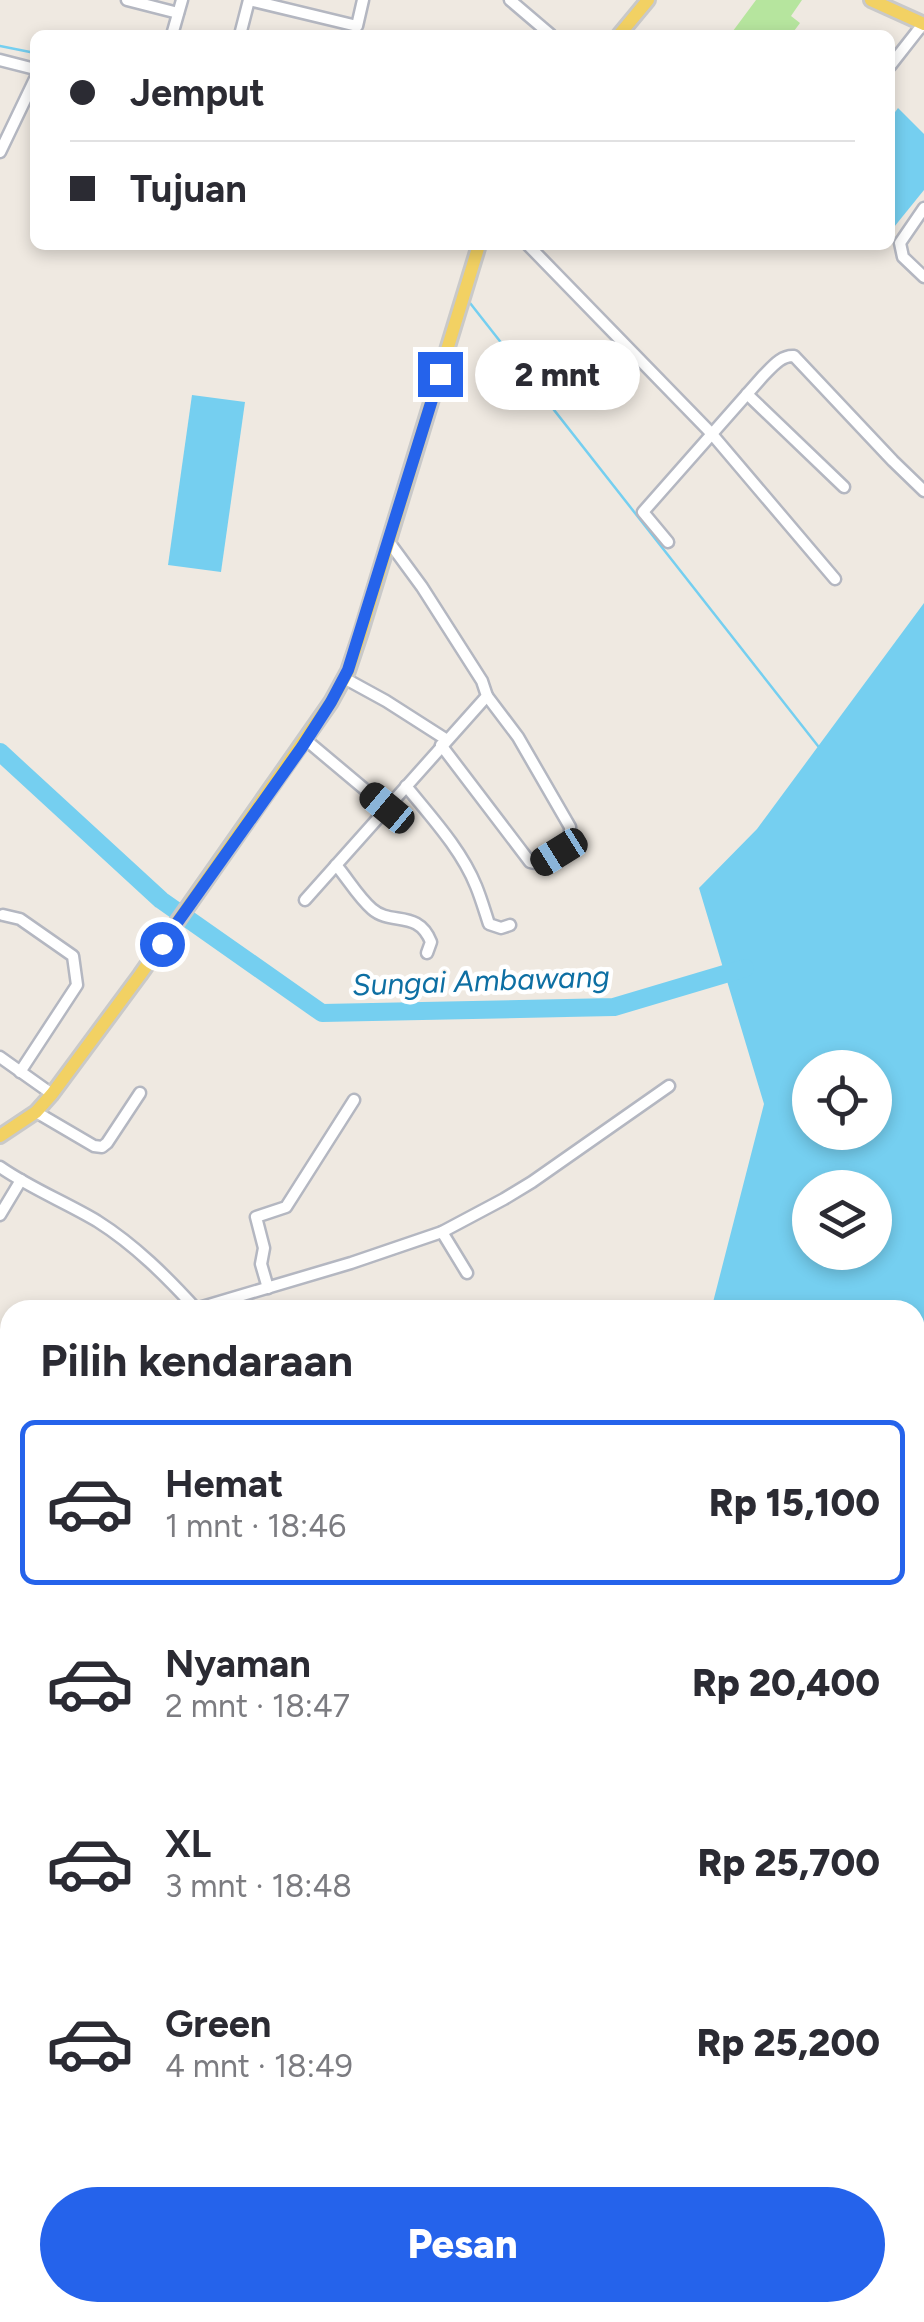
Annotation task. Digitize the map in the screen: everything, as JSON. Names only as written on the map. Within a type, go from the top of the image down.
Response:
[{"type":"main road","points":[[622,30],[648,0]]},
{"type":"main road","points":[[871,0],[923,24]]},
{"type":"main road","points":[[0,1136],[36,1112],[52,1094],[306,740],[344,678],[477,250]]},
{"type":"street","points":[[127,0],[178,13]]},
{"type":"street","points":[[173,30],[182,0]]},
{"type":"street","points":[[241,30],[249,0],[357,26],[363,0]]},
{"type":"street","points":[[302,13],[306,0]]},
{"type":"street","points":[[510,0],[545,30]]},
{"type":"street","points":[[895,60],[923,24]]},
{"type":"street","points":[[0,60],[30,68]]},
{"type":"street","points":[[0,152],[30,89]]},
{"type":"street","points":[[924,208],[900,243],[903,257],[924,278]]},
{"type":"street","points":[[533,250],[711,433],[835,579]]},
{"type":"street","points":[[668,542],[642,512],[776,364],[794,356],[924,491]]},
{"type":"street","points":[[747,394],[844,488]]},
{"type":"street","points":[[344,678],[444,742],[530,862],[540,864],[570,840],[570,826],[518,738],[389,542]]},
{"type":"street","points":[[306,900],[487,696]]},
{"type":"street","points":[[306,740],[387,808]]},
{"type":"street","points":[[406,786],[441,829],[476,883],[489,924],[500,928],[510,925]]},
{"type":"street","points":[[336,865],[375,911],[422,928],[431,942],[426,952]]},
{"type":"street","points":[[3,915],[20,918],[73,956],[76,985],[20,1072]]},
{"type":"street","points":[[0,1057],[52,1094]]},
{"type":"street","points":[[228,1300],[442,1232],[515,1192],[669,1086]]},
{"type":"street","points":[[36,1112],[102,1147],[140,1093]]},
{"type":"street","points":[[268,1288],[256,1217],[286,1207],[354,1100]]},
{"type":"street","points":[[0,1167],[129,1244],[187,1300]]},
{"type":"street","points":[[0,1215],[21,1180]]},
{"type":"street","points":[[442,1232],[467,1273]]},
{"type":"green space","points":[[756,0],[802,0],[791,16],[800,23],[795,30],[734,30]]},
{"type":"water","points":[[898,108],[924,134],[924,190],[895,226]]},
{"type":"water","points":[[192,395],[245,402],[221,572],[168,565]]},
{"type":"water","points":[[924,603],[924,1300],[714,1300],[764,1104],[699,888],[757,829]]},
{"type":"waterway","points":[[0,46],[30,52]]},
{"type":"waterway","points":[[470,303],[818,746]]},
{"type":"waterway","name":"Sungai Ambawang","points":[[0,752],[161,900],[322,1013],[614,1007],[745,968]]},
{"type":"route","points":[[162,944],[302,747],[348,670],[440,374]]}]
